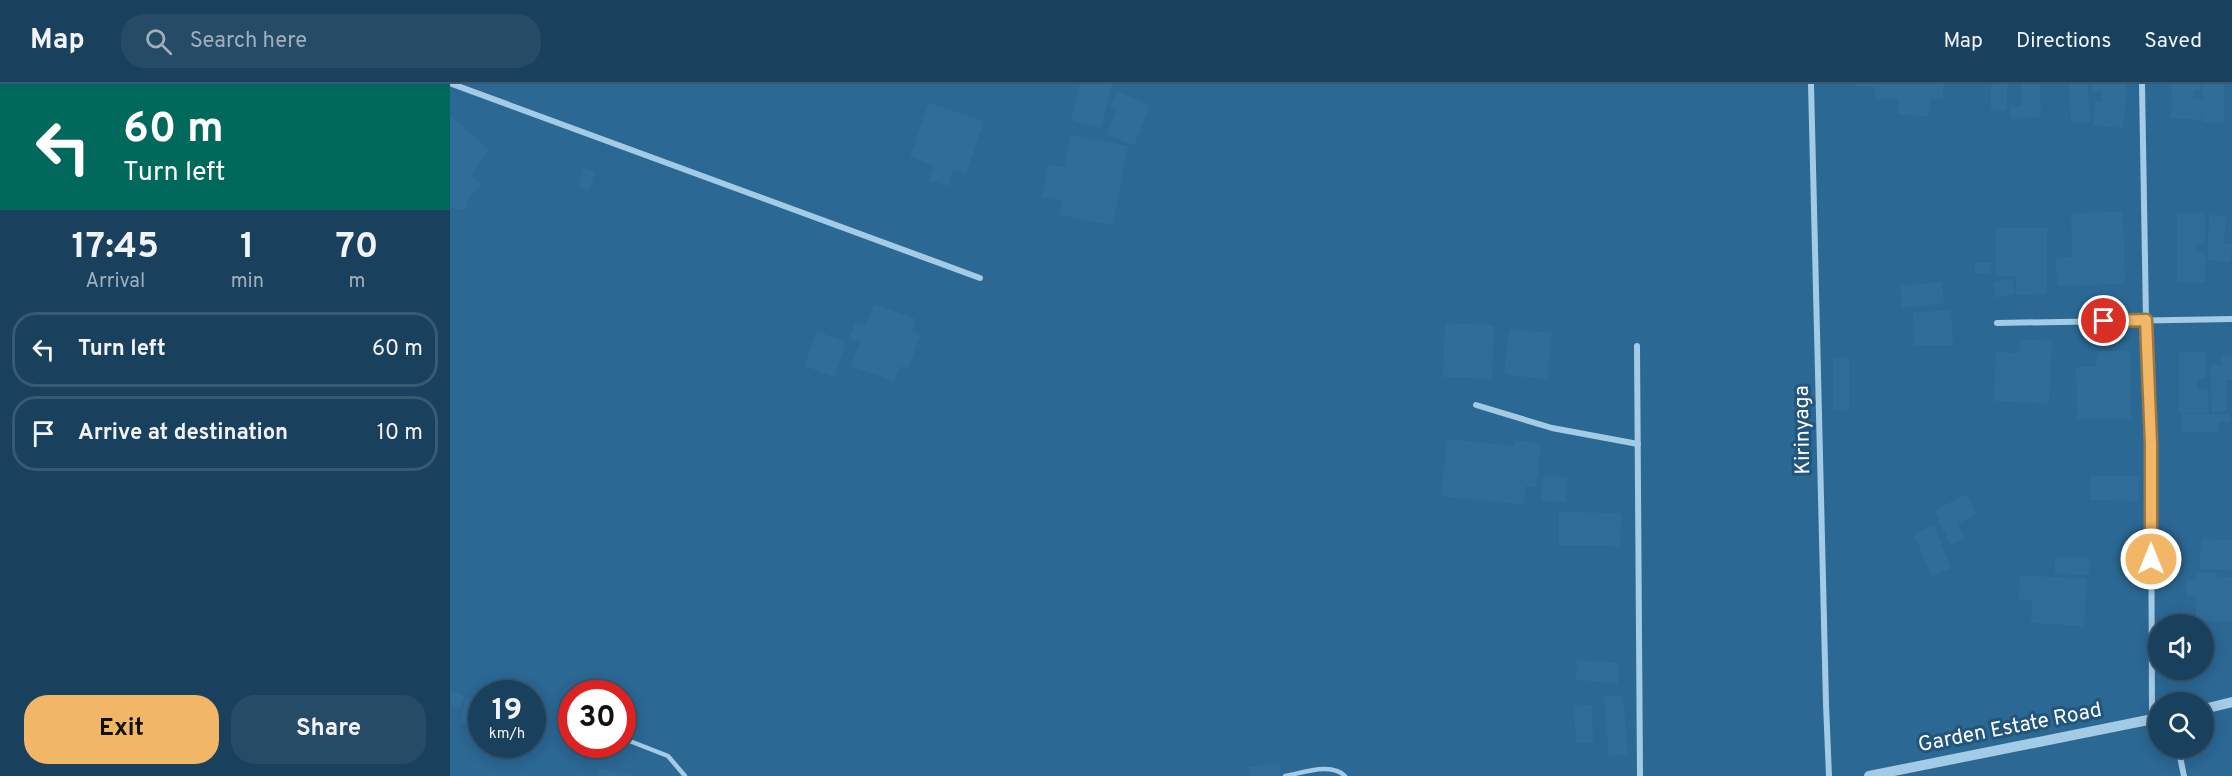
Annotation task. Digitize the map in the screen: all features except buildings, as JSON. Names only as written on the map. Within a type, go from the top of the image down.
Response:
[{"type":"street","points":[[452,84],[980,278]]},
{"type":"street","name":"Kirinyaga","points":[[1811,84],[1829,776]]},
{"type":"street","points":[[2142,84],[2156,692]]},
{"type":"street","points":[[1997,323],[2232,319]]},
{"type":"street","points":[[1637,346],[1640,776]]},
{"type":"street","points":[[1476,405],[1552,428],[1638,444]]},
{"type":"street","points":[[2214,706],[2232,702]]},
{"type":"street","name":"Garden Estate Road","points":[[1869,776],[2148,721]]},
{"type":"street","points":[[2180,758],[2184,776]]},
{"type":"lane","points":[[636,743],[668,756],[685,776]]},
{"type":"lane","points":[[1285,776],[1329,769],[1338,770],[1345,776]]},
{"type":"shaded area","points":[[450,84],[2232,84],[2232,776],[450,776]]},
{"type":"route","points":[[2104,321],[2146,320],[2151,444],[2151,559]]}]
